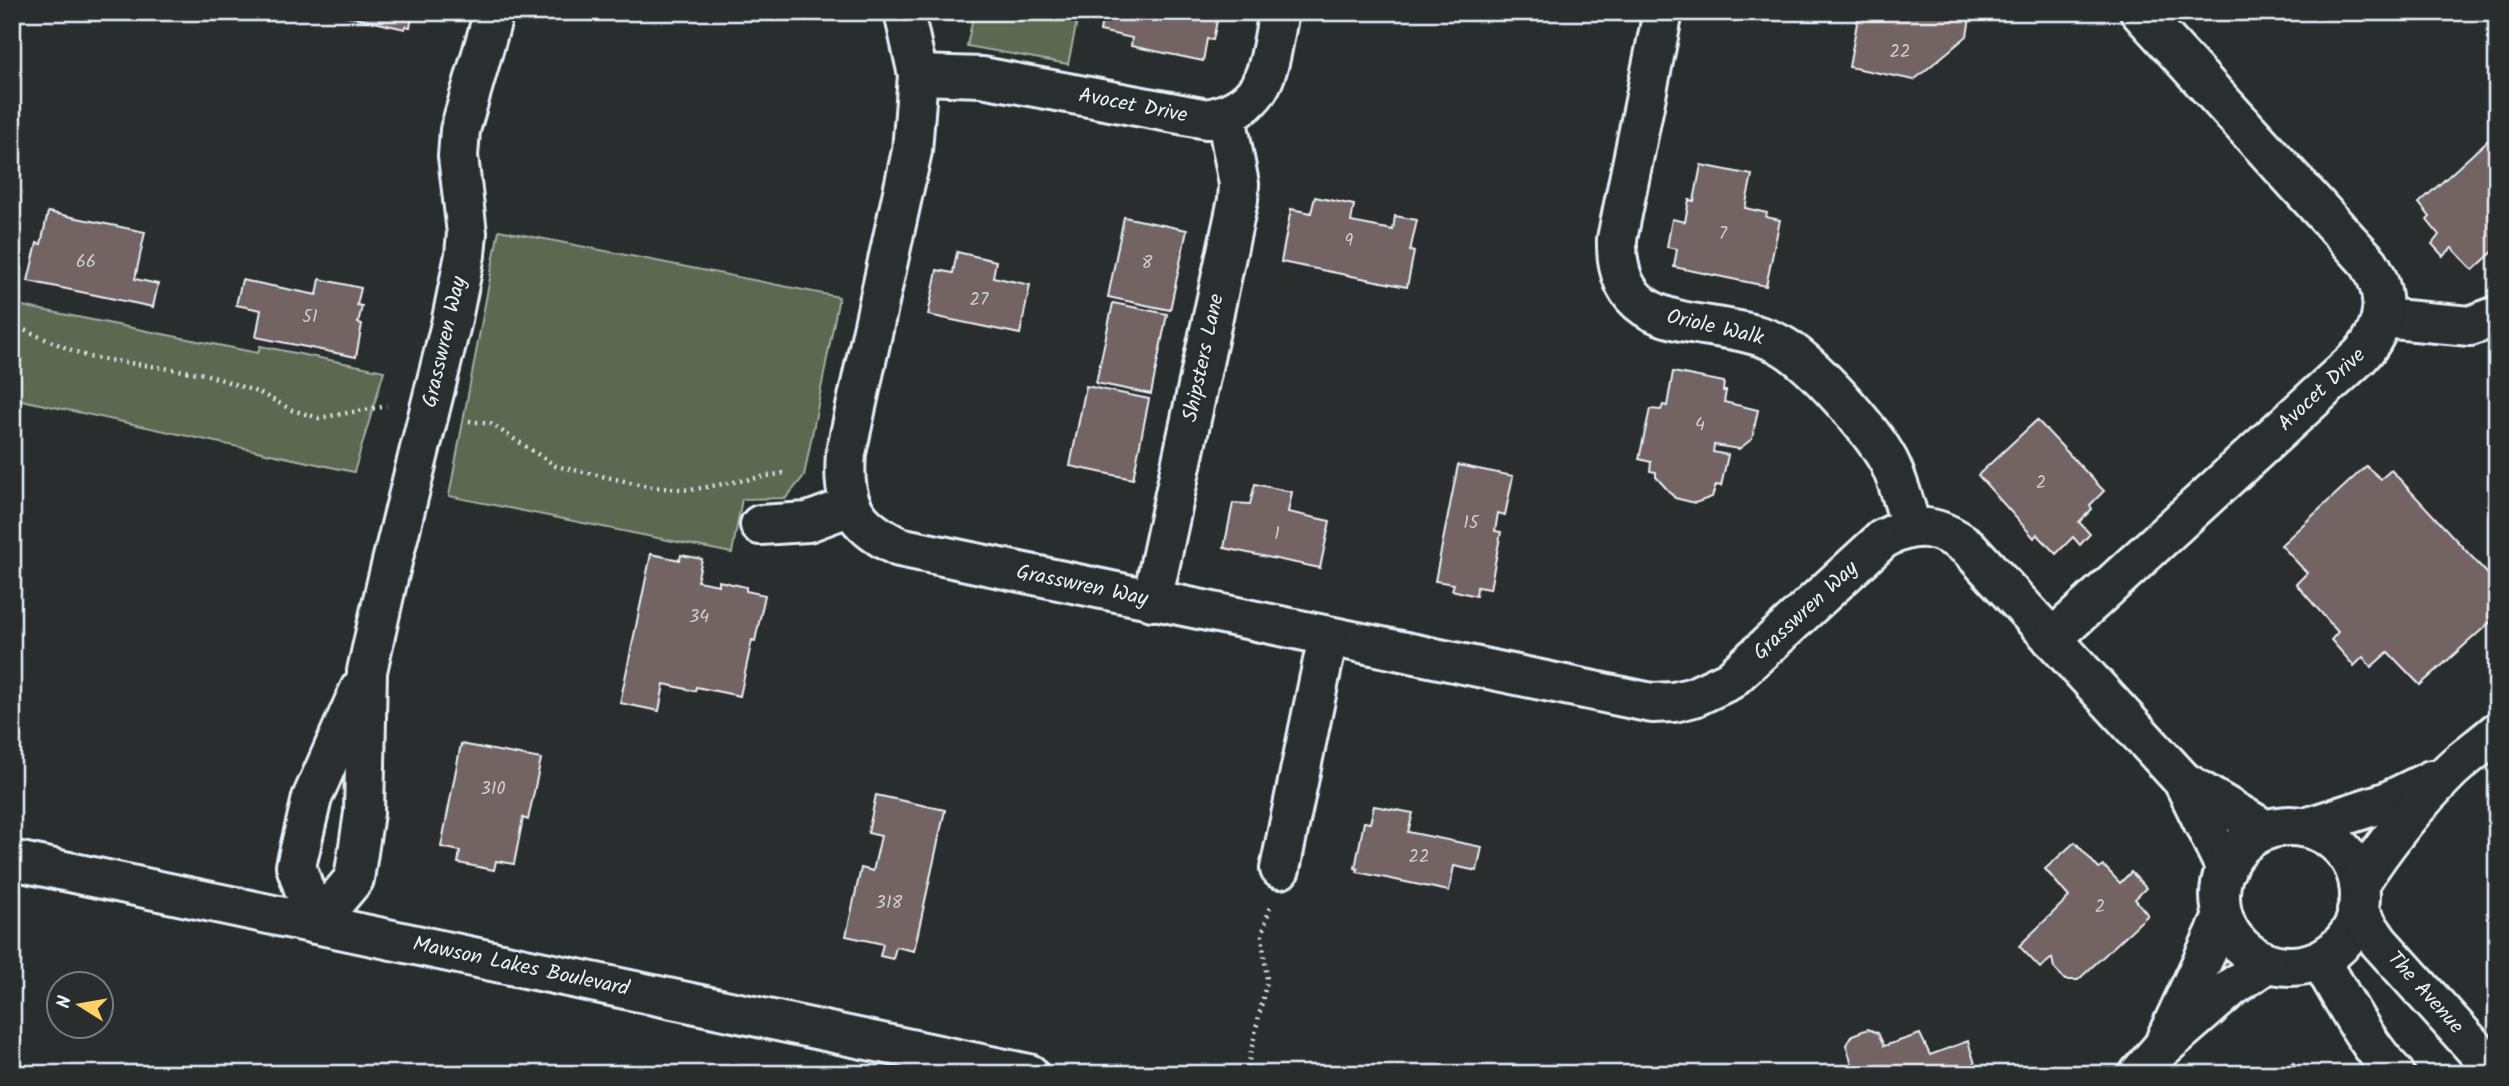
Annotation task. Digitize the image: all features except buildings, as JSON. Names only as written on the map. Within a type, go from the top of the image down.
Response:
[{"type":"street","name":"Grasswren Way","points":[[316,924],[354,879],[364,813],[368,671],[465,255],[467,233],[458,156],[460,130],[494,12]]},
{"type":"street","name":"Grasswren Way","points":[[904,12],[918,75],[912,151],[846,453],[844,479],[851,506],[865,527],[877,537],[899,547],[1152,601],[1632,700],[1674,702],[1694,697],[1730,680],[1883,539],[1911,527]]},
{"type":"street","points":[[1226,116],[1241,108],[1262,85],[1279,12]]},
{"type":"street","name":"Oriole Walk","points":[[1663,12],[1616,239],[1620,272],[1626,286],[1651,312],[1666,319],[1757,336],[1779,344],[1803,360],[1878,446],[1889,463],[1911,527]]},
{"type":"street","points":[[2140,12],[2370,263],[2383,296],[2382,318],[2470,326],[2497,316]]},
{"type":"street","name":"Avocet Drive","points":[[918,75],[982,77],[1190,117],[1208,119],[1226,116]]},
{"type":"street","name":"Shipsters Lane","points":[[1152,601],[1238,201],[1239,184],[1226,116]]},
{"type":"street","name":"Avocet Drive","points":[[2052,639],[2360,356],[2370,345],[2382,318]]},
{"type":"street","points":[[760,525],[808,522],[851,506]]},
{"type":"street","points":[[1911,527],[1934,528],[1952,535],[1968,547],[2183,780],[2266,830]]},
{"type":"street","points":[[1280,869],[1328,637]]},
{"type":"street","name":"Grasswren Way","points":[[316,924],[296,866],[312,797],[368,671]]},
{"type":"street","points":[[2358,897],[2379,852],[2451,769],[2497,732]]},
{"type":"street","points":[[2308,827],[2386,802],[2451,769]]},
{"type":"street","points":[[2183,780],[2226,869]]},
{"type":"street","points":[[2283,825],[2308,827],[2330,837],[2346,853],[2357,873],[2358,897],[2354,926],[2340,946],[2320,960],[2283,966],[2267,962],[2242,948],[2223,917],[2220,905],[2221,880],[2231,857],[2240,847],[2266,830],[2283,825]]},
{"type":"street","name":"Mawson Lakes Boulevard","points":[[13,860],[1029,1074]]},
{"type":"street","name":"The Avenue","points":[[2358,897],[2379,942],[2497,1073]]},
{"type":"street","points":[[2150,1062],[2223,917]]},
{"type":"street","points":[[2320,960],[2378,1053],[2395,1074]]},
{"type":"street","points":[[2150,1062],[2231,988],[2267,962]]},
{"type":"path","points":[[12,325],[88,357],[205,374],[260,393],[292,410],[319,418],[387,406]]},
{"type":"path","points":[[461,419],[491,424],[556,466],[652,487],[690,490],[784,474]]},
{"type":"path","points":[[1246,1074],[1267,980],[1262,935],[1280,869]]},
{"type":"green space","points":[[974,12],[1079,12],[1068,64],[967,46]]},
{"type":"green space","points":[[499,230],[839,297],[804,476],[786,498],[742,499],[732,553],[449,496]]},
{"type":"green space","points":[[12,304],[258,353],[260,346],[384,371],[354,472],[12,398]]}]
